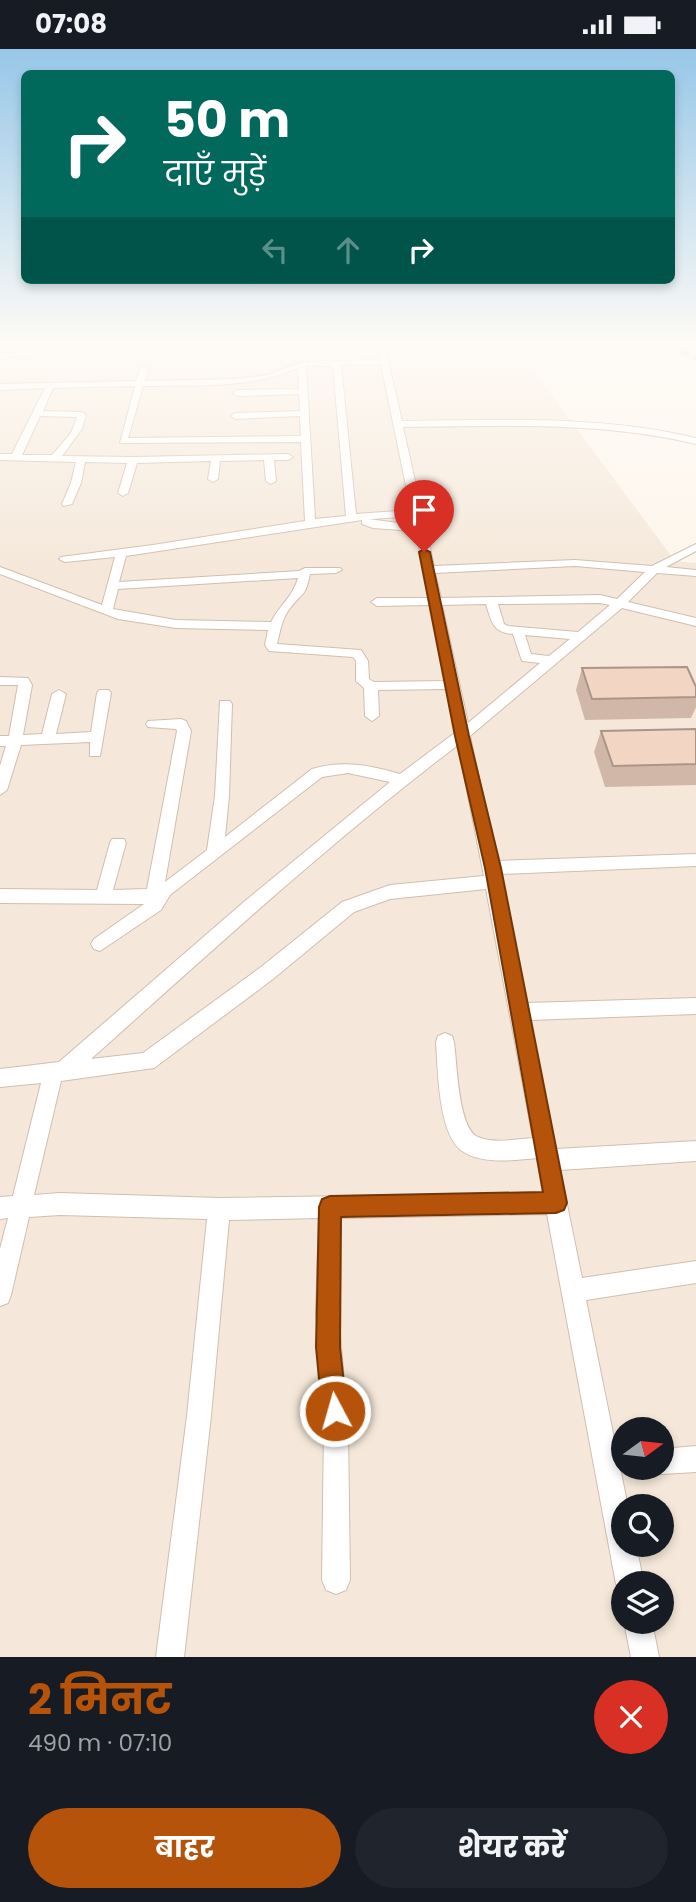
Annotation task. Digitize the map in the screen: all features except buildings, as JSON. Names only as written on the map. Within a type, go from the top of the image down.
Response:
[{"type":"street","points":[[16,457],[35,418]]},
{"type":"street","points":[[55,459],[75,436],[81,418]]},
{"type":"street","points":[[130,418],[123,441],[306,439]]},
{"type":"street","points":[[234,440],[235,418]]},
{"type":"street","points":[[270,439],[271,418]]},
{"type":"street","points":[[305,418],[310,523]]},
{"type":"street","points":[[344,418],[357,517]]},
{"type":"street","points":[[396,418],[494,875],[573,1291],[611,1448]]},
{"type":"street","points":[[397,424],[580,426],[641,431],[696,441]]},
{"type":"street","points":[[0,457],[81,460],[288,457]]},
{"type":"street","points":[[269,457],[271,481]]},
{"type":"street","points":[[213,479],[216,458]]},
{"type":"street","points":[[67,504],[76,483],[81,460]]},
{"type":"street","points":[[123,493],[134,460]]},
{"type":"street","points":[[65,559],[121,555],[357,517],[417,521]]},
{"type":"street","points":[[0,1294],[58,1073],[251,906],[581,636],[656,568],[696,547]]},
{"type":"street","points":[[106,611],[121,555]]},
{"type":"street","points":[[428,570],[575,563],[696,573]]},
{"type":"street","points":[[0,570],[106,611],[176,624],[275,626]]},
{"type":"street","points":[[114,586],[336,570]]},
{"type":"street","points":[[303,574],[300,593],[285,606],[275,626],[271,645],[277,650],[357,653],[362,661],[363,681],[371,687],[452,685]]},
{"type":"street","points":[[377,602],[590,599],[620,603],[696,622]]},
{"type":"street","points":[[491,601],[502,629],[581,636]]},
{"type":"street","points":[[518,631],[526,658],[552,660]]},
{"type":"street","points":[[0,681],[17,680],[23,681],[25,685],[8,740],[0,790]]},
{"type":"street","points":[[371,687],[372,716]]},
{"type":"street","points":[[95,753],[103,693]]},
{"type":"street","points":[[48,739],[59,694]]},
{"type":"street","points":[[215,851],[222,796],[225,704]]},
{"type":"street","points":[[100,944],[155,905],[159,893],[184,731],[181,724],[153,724]]},
{"type":"street","points":[[8,740],[97,737]]},
{"type":"street","points":[[0,896],[103,897],[159,893],[317,773],[326,769],[363,770],[402,780]]},
{"type":"street","points":[[103,897],[118,843]]},
{"type":"street","points":[[0,1078],[147,1062],[267,974],[348,907],[390,892],[494,875],[696,860]]},
{"type":"street","points":[[520,1011],[696,1006]]},
{"type":"street","points":[[445,1042],[455,1120],[470,1145],[547,1154],[696,1151]]},
{"type":"street","points":[[0,1208],[60,1204],[219,1209],[556,1203]]},
{"type":"street","points":[[330,1207],[328,1347],[336,1427],[336,1580]]},
{"type":"street","points":[[170,1657],[199,1416],[219,1209]]},
{"type":"street","points":[[573,1291],[696,1272]]},
{"type":"street","points":[[674,1460],[696,1459]]},
{"type":"street","points":[[617,1481],[628,1571]]},
{"type":"street","points":[[640,1634],[645,1657]]},
{"type":"shaded area","points":[[0,418],[569,418],[675,561],[696,563],[696,1657],[0,1657]]},
{"type":"route","points":[[335,1411],[327,1311],[330,1207],[556,1203],[493,868],[462,736],[424,552]]}]
